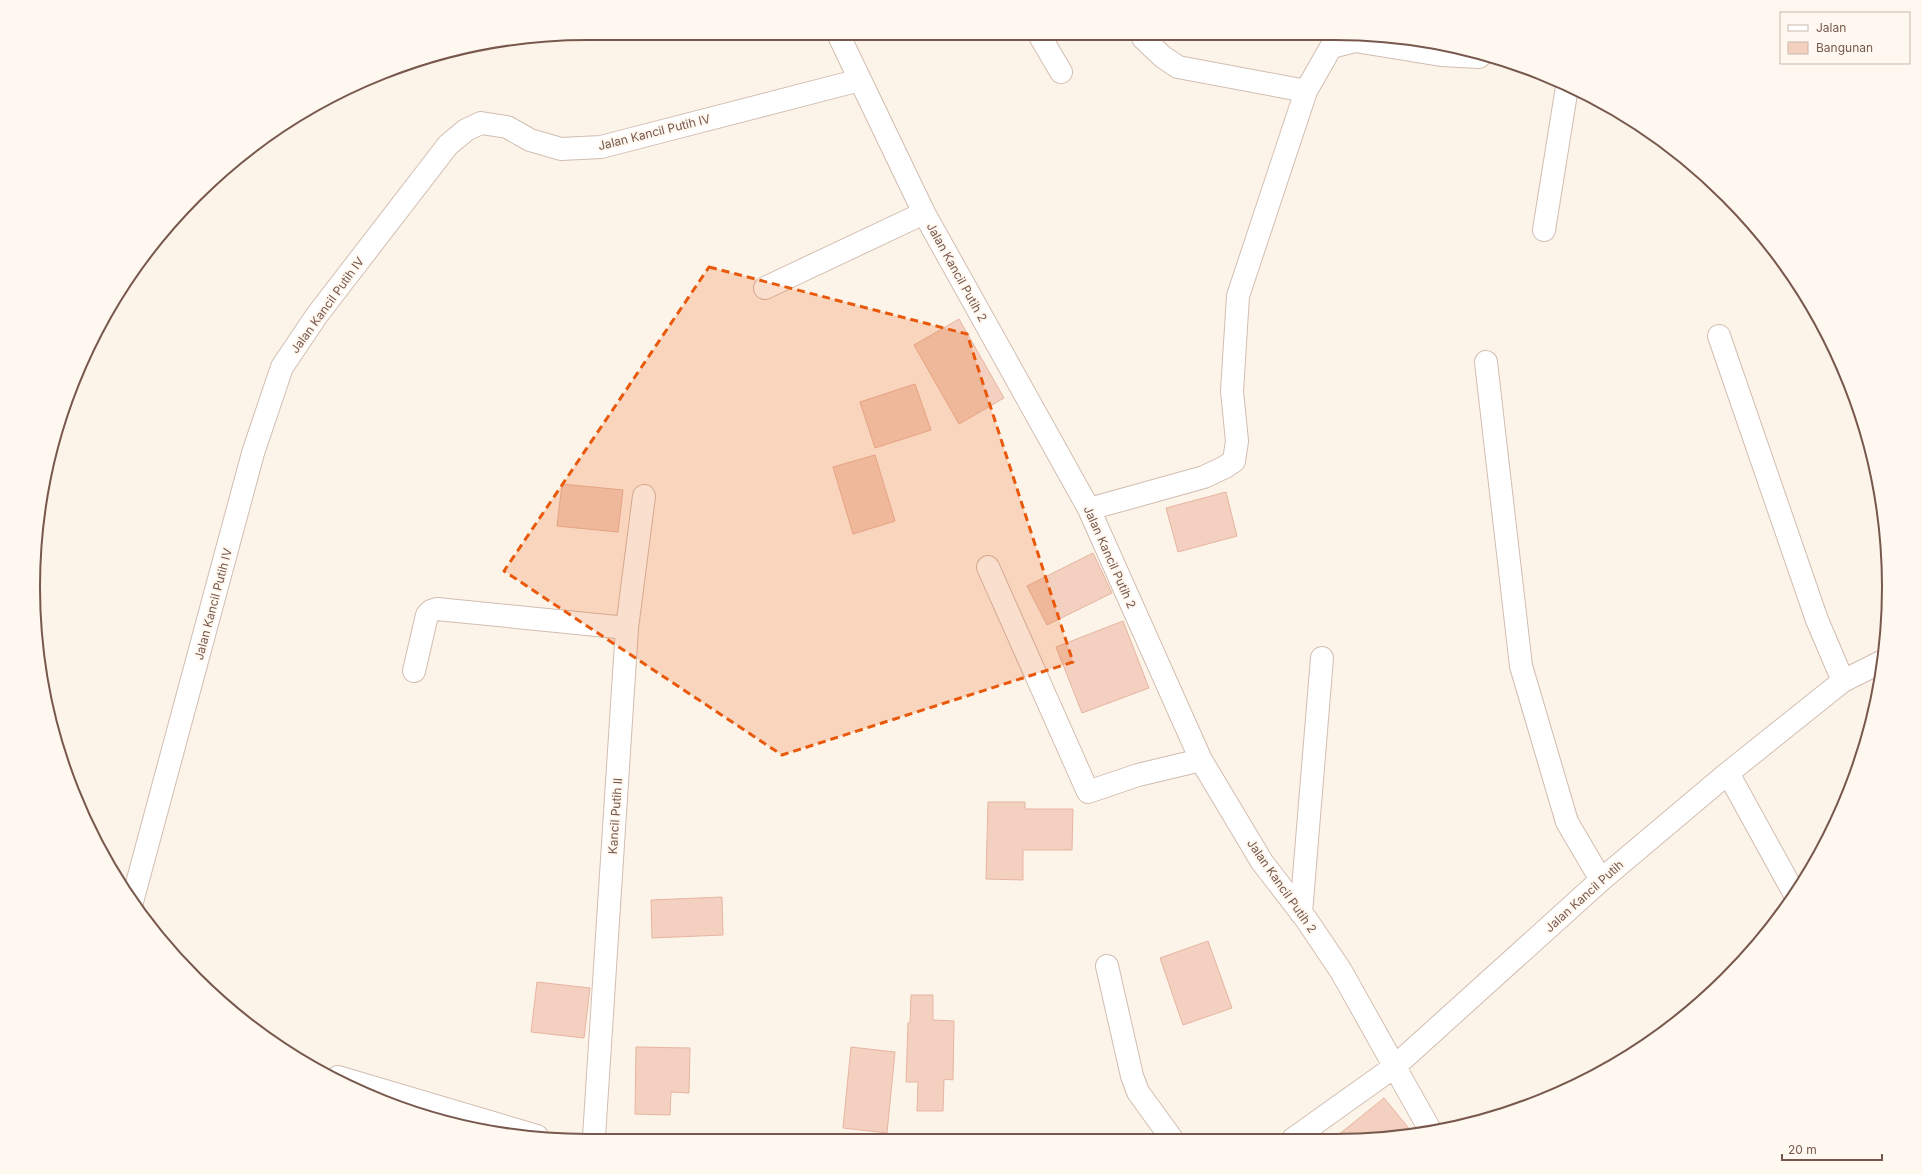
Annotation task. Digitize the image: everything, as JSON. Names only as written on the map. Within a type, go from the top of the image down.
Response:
[{"type":"street","name":"Jalan Kancil Putih 2","points":[[841,40],[924,213],[1089,509],[1201,760],[1262,862],[1301,913],[1341,971],[1427,1125]]},
{"type":"street","points":[[1043,40],[1061,72]]},
{"type":"street","points":[[1145,40],[1163,57],[1178,67],[1306,91]]},
{"type":"street","points":[[1089,509],[1204,476],[1225,467],[1234,461],[1237,441],[1232,391],[1238,296],[1306,91],[1331,47],[1354,41],[1441,55],[1465,56]]},
{"type":"street","name":"Jalan Kancil Putih IV","points":[[134,894],[253,453],[282,367],[317,315],[448,146],[466,130],[481,123],[507,127],[530,140],[562,149],[601,147],[860,80]]},
{"type":"street","points":[[1544,230],[1566,91]]},
{"type":"street","points":[[764,288],[924,213]]},
{"type":"street","points":[[1719,336],[1817,620],[1843,681]]},
{"type":"street","points":[[1486,362],[1521,666],[1567,822],[1601,880]]},
{"type":"street","name":"Kancil Putih II","points":[[594,1134],[627,628],[644,496]]},
{"type":"street","points":[[988,567],[1088,792],[1138,775],[1201,760]]},
{"type":"street","points":[[414,671],[427,616],[431,611],[437,609],[627,628]]},
{"type":"street","points":[[1301,913],[1322,658]]},
{"type":"street","name":"Jalan Kancil Putih","points":[[1301,1134],[1394,1068],[1601,880],[1728,773],[1843,681],[1876,665]]},
{"type":"street","points":[[1728,773],[1792,889]]},
{"type":"street","points":[[1107,966],[1132,1076],[1138,1092],[1168,1134]]},
{"type":"street","points":[[360,1085],[509,1128]]},
{"type":"highlighted area","points":[[709,267],[967,334],[1073,662],[782,755],[504,571]]},
{"type":"building","points":[[959,319],[1004,398],[959,424],[914,345]]},
{"type":"building","points":[[915,384],[931,430],[875,448],[860,402]]},
{"type":"building","points":[[875,455],[895,521],[853,534],[833,467]]},
{"type":"building","points":[[562,484],[623,490],[618,532],[557,526]]},
{"type":"building","points":[[1226,492],[1237,536],[1178,552],[1166,508]]},
{"type":"building","points":[[1093,553],[1112,593],[1047,625],[1027,586]]},
{"type":"building","points":[[1123,621],[1149,688],[1082,713],[1056,647]]},
{"type":"building","points":[[988,802],[1025,802],[1025,809],[1073,809],[1072,850],[1023,850],[1023,880],[986,879]]},
{"type":"building","points":[[722,897],[723,935],[652,938],[651,900]]},
{"type":"building","points":[[1208,941],[1232,1008],[1183,1025],[1160,958]]},
{"type":"building","points":[[537,982],[590,988],[584,1038],[531,1032]]},
{"type":"building","points":[[911,995],[933,995],[933,1020],[954,1021],[953,1080],[944,1079],[943,1111],[917,1111],[918,1082],[906,1082],[908,1023],[910,1023]]},
{"type":"building","points":[[636,1047],[690,1048],[689,1093],[671,1092],[670,1115],[635,1114]]},
{"type":"building","points":[[851,1047],[895,1052],[887,1133],[843,1128]]},
{"type":"building","points":[[1384,1098],[1409,1129],[1371,1133],[1340,1134]]}]
